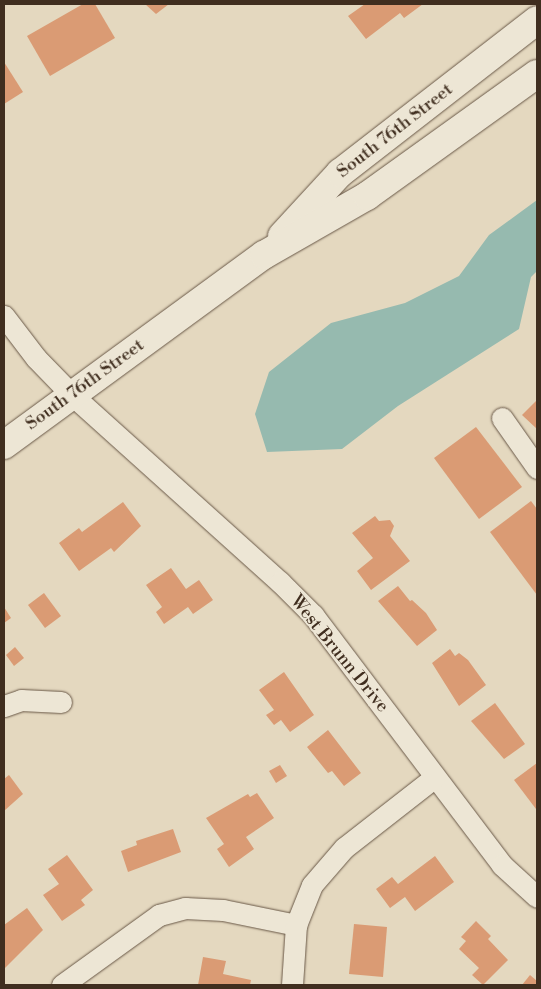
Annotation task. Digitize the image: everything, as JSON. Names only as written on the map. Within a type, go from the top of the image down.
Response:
[{"type":"main road","name":"South 76th Street","points":[[264,255],[340,173],[537,20]]},
{"type":"main road","name":"South 76th Street","points":[[4,445],[71,394],[264,255],[367,196],[537,74]]},
{"type":"street","name":"West Brunn Drive","points":[[4,316],[36,358],[71,394],[280,582],[312,615],[502,865],[537,897]]},
{"type":"street","points":[[502,418],[537,468]]},
{"type":"street","points":[[4,706],[21,700],[61,702]]},
{"type":"street","points":[[292,985],[296,925],[312,885],[344,848],[435,777]]},
{"type":"street","points":[[62,985],[143,925],[159,915],[185,908],[223,910],[296,925]]},
{"type":"water","points":[[537,200],[537,271],[531,277],[519,329],[398,406],[342,449],[267,452],[255,414],[269,372],[331,323],[405,303],[459,276],[489,235]]},
{"type":"building","points":[[83,4],[95,4],[115,38],[50,76],[27,36]]},
{"type":"building","points":[[145,4],[169,4],[156,14]]},
{"type":"building","points":[[365,4],[423,4],[404,18],[400,13],[366,39],[348,16]]},
{"type":"building","points":[[4,62],[23,92],[4,104]]},
{"type":"building","points":[[537,400],[537,429],[522,415]]},
{"type":"building","points":[[476,427],[522,487],[479,519],[434,458]]},
{"type":"building","points":[[531,501],[537,509],[537,595],[490,532]]},
{"type":"building","points":[[123,502],[141,526],[114,552],[111,548],[79,571],[59,543],[79,528],[82,532]]},
{"type":"building","points":[[375,516],[379,521],[390,520],[394,526],[390,536],[410,561],[371,590],[357,571],[373,558],[352,533]]},
{"type":"building","points":[[171,568],[186,589],[199,580],[213,600],[193,614],[188,607],[164,624],[156,612],[162,607],[146,585]]},
{"type":"building","points":[[398,586],[410,601],[412,600],[426,613],[437,630],[417,646],[378,601]]},
{"type":"building","points":[[44,593],[61,616],[45,628],[28,605]]},
{"type":"building","points":[[4,607],[11,618],[4,623]]},
{"type":"building","points":[[15,647],[24,658],[14,666],[6,655]]},
{"type":"building","points":[[450,649],[455,656],[459,653],[468,660],[486,685],[459,706],[432,663]]},
{"type":"building","points":[[284,672],[314,715],[290,732],[281,720],[274,725],[266,715],[274,710],[259,690]]},
{"type":"building","points":[[495,703],[525,744],[504,759],[471,721]]},
{"type":"building","points":[[328,730],[361,773],[344,786],[332,771],[328,773],[307,747]]},
{"type":"building","points":[[537,763],[537,808],[536,809],[514,780]]},
{"type":"building","points":[[280,765],[287,776],[276,783],[269,771]]},
{"type":"building","points":[[9,775],[23,794],[4,811],[4,779]]},
{"type":"building","points":[[257,793],[274,818],[246,837],[254,849],[229,867],[217,849],[224,844],[206,818],[248,794],[250,797]]},
{"type":"building","points":[[173,829],[181,852],[128,872],[121,851],[137,845],[136,841]]},
{"type":"building","points":[[67,855],[93,890],[81,900],[85,905],[62,921],[43,895],[59,884],[48,869]]},
{"type":"building","points":[[435,856],[454,882],[415,911],[405,897],[390,908],[376,889],[392,877],[398,884]]},
{"type":"building","points":[[27,908],[43,930],[4,969],[4,925]]},
{"type":"building","points":[[476,921],[491,936],[488,939],[508,960],[483,985],[472,975],[479,968],[459,949],[466,941],[461,937]]},
{"type":"building","points":[[354,924],[387,927],[383,977],[349,974]]},
{"type":"building","points":[[203,957],[226,961],[223,974],[251,980],[250,985],[198,985]]},
{"type":"building","points":[[530,975],[537,981],[537,985],[522,985]]}]
